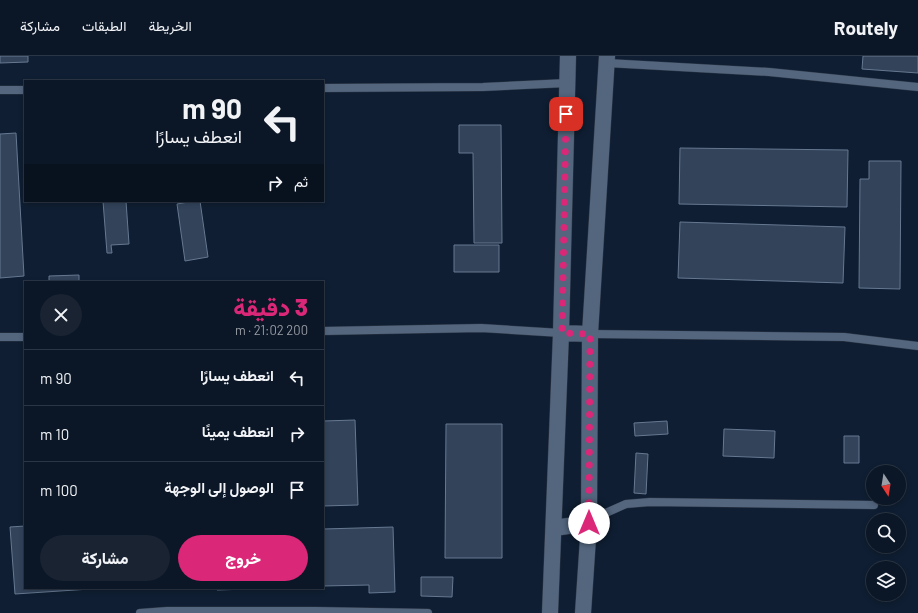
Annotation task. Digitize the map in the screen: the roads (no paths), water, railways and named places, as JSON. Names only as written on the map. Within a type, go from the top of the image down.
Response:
[{"type":"street","points":[[550,613],[562,333],[566,83],[568,56]]},
{"type":"street","points":[[583,613],[589,523],[590,334],[607,60]]},
{"type":"street","points":[[562,333],[590,334]]},
{"type":"street","points":[[554,528],[589,523]]},
{"type":"lane","points":[[607,60],[769,72],[918,87]]},
{"type":"lane","points":[[324,88],[482,87],[566,83]]},
{"type":"lane","points":[[0,90],[24,90]]},
{"type":"lane","points":[[324,331],[481,328],[562,333]]},
{"type":"lane","points":[[590,334],[844,337],[918,346]]},
{"type":"lane","points":[[0,338],[24,337]]},
{"type":"lane","points":[[589,523],[626,504],[650,502],[866,505]]},
{"type":"lane","points":[[140,613],[316,611],[428,613]]}]
